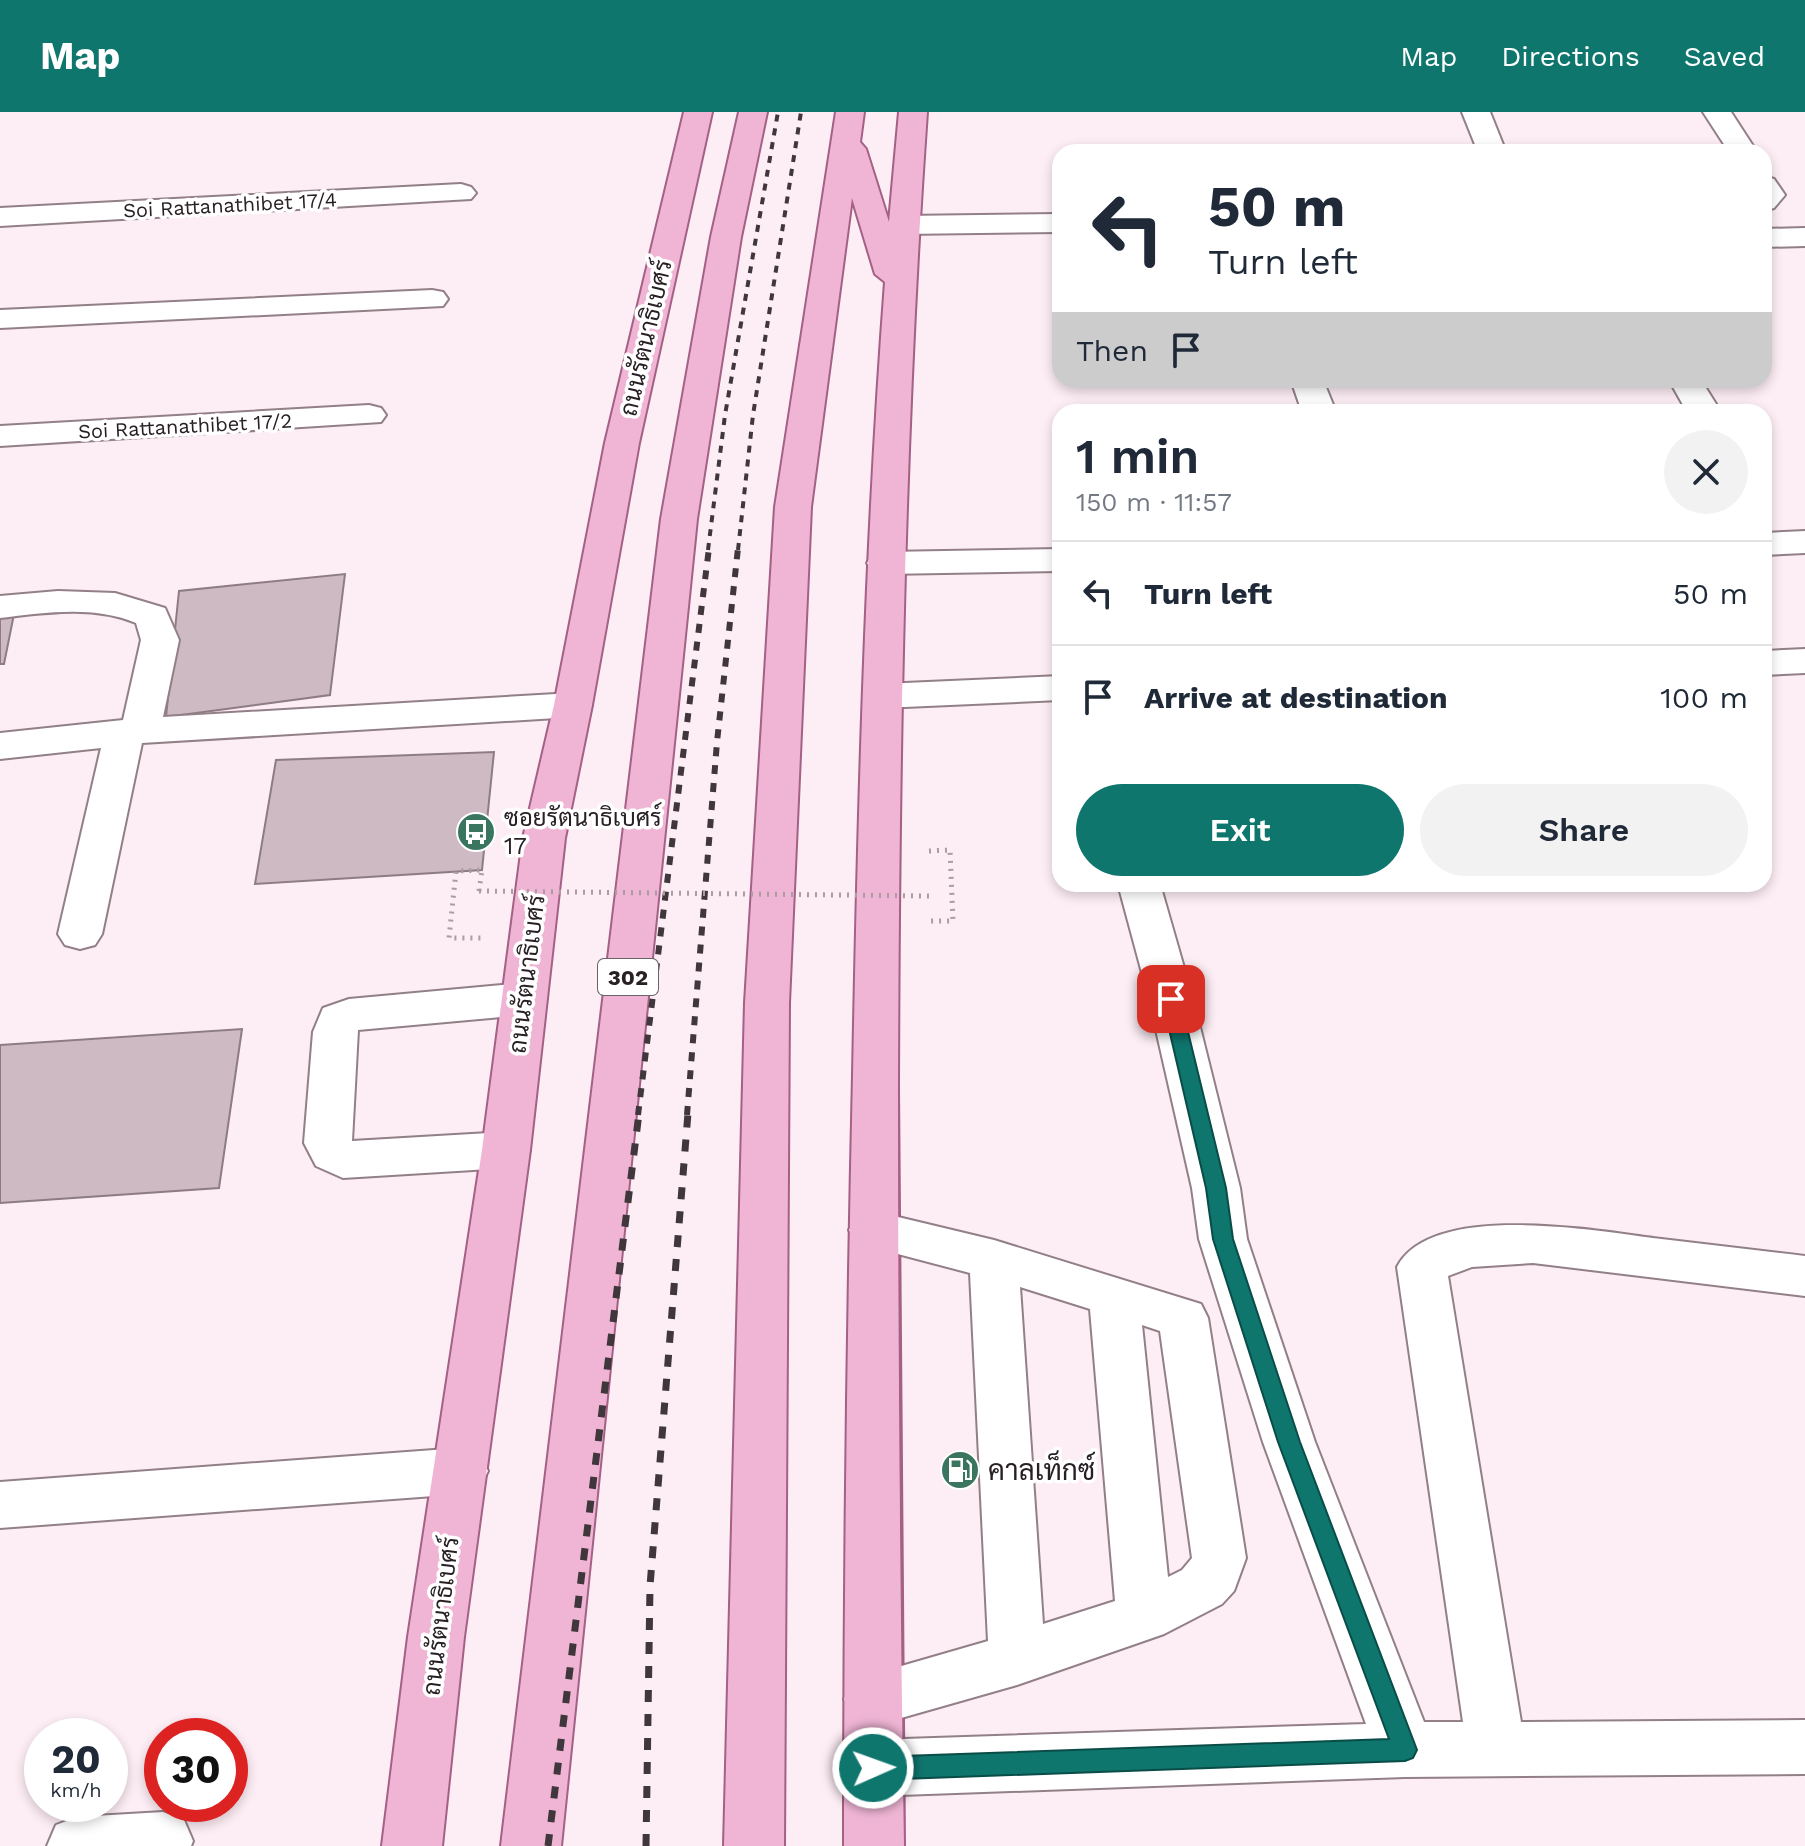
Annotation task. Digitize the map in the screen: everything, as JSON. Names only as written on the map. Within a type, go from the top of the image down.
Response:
[{"type":"main road","name":"ถนนรัตนาธิเบศร์","points":[[412,1846],[436,1637],[506,1150],[544,838],[573,705],[622,443],[698,112]]},
{"type":"main road","name":"302","points":[[531,1846],[679,519],[726,237],[753,112]]},
{"type":"main road","points":[[874,1846],[873,1230],[882,696],[898,302],[913,112]]},
{"type":"main road","points":[[849,124],[898,302]]},
{"type":"main road","points":[[754,1846],[767,1003],[793,507],[849,124]]},
{"type":"main road","points":[[622,443],[726,237]]},
{"type":"street","points":[[1476,112],[1489,144]]},
{"type":"street","points":[[1717,112],[1738,144]]},
{"type":"street","name":"Soi Rattanathibet 17/4","points":[[0,217],[461,193]]},
{"type":"street","points":[[903,225],[1052,223]]},
{"type":"street","points":[[1772,238],[1805,237]]},
{"type":"street","points":[[0,319],[432,299]]},
{"type":"street","name":"Soi Rattanathibet 17/2","points":[[0,436],[369,415]]},
{"type":"street","points":[[1772,525],[1784,543]]},
{"type":"street","points":[[885,563],[1052,560]]},
{"type":"street","points":[[0,607],[91,601],[126,604],[152,616],[160,640],[132,732],[80,934]]},
{"type":"street","points":[[1772,663],[1805,661]]},
{"type":"street","points":[[882,696],[1052,688]]},
{"type":"street","points":[[0,746],[132,732],[573,705]]},
{"type":"street","points":[[1141,892],[1213,1173],[1223,1239],[1289,1442],[1405,1750]]},
{"type":"street","points":[[506,1150],[343,1160],[333,1153],[328,1143],[335,1032],[339,1019],[349,1015],[523,999]]},
{"type":"street","points":[[873,1230],[994,1259],[1183,1318],[1219,1558],[1215,1574],[1202,1587],[1144,1616],[1017,1659],[873,1699]]},
{"type":"street","points":[[1496,1750],[1422,1267],[1437,1256],[1453,1251],[1534,1243],[1805,1276]]},
{"type":"street","points":[[994,1259],[1017,1659]]},
{"type":"street","points":[[1114,1297],[1144,1616]]},
{"type":"street","points":[[0,1505],[461,1471]]},
{"type":"street","points":[[873,1768],[1405,1750],[1805,1747]]},
{"type":"street","points":[[77,1846],[163,1841]]},
{"type":"path","points":[[449,938],[456,871],[482,870],[479,891],[930,896],[931,921],[953,921],[950,850]]},
{"type":"building","points":[[345,574],[330,695],[166,717],[179,591]]},
{"type":"building","points":[[15,609],[4,664],[0,664],[0,610]]},
{"type":"building","points":[[494,752],[482,870],[255,884],[276,760]]},
{"type":"building","points":[[242,1029],[219,1188],[0,1203],[0,1045]]},
{"type":"railway","points":[[708,550],[725,415],[778,112]]},
{"type":"railway","points":[[738,550],[753,415],[801,112]]},
{"type":"railway","points":[[638,1115],[709,548]]},
{"type":"railway","points":[[687,1115],[717,742],[738,548]]},
{"type":"railway","points":[[548,1846],[639,1113]]},
{"type":"railway","points":[[646,1846],[650,1586],[688,1113]]},
{"type":"place","name":"ซอยรัตนาธิเบศร์ 17","points":[[476,832]]},
{"type":"place","name":"คาลเท็กซ์","points":[[960,1470]]},
{"type":"route","points":[[873,1768],[1405,1750],[1289,1442],[1223,1239],[1216,1188],[1171,999]]}]
